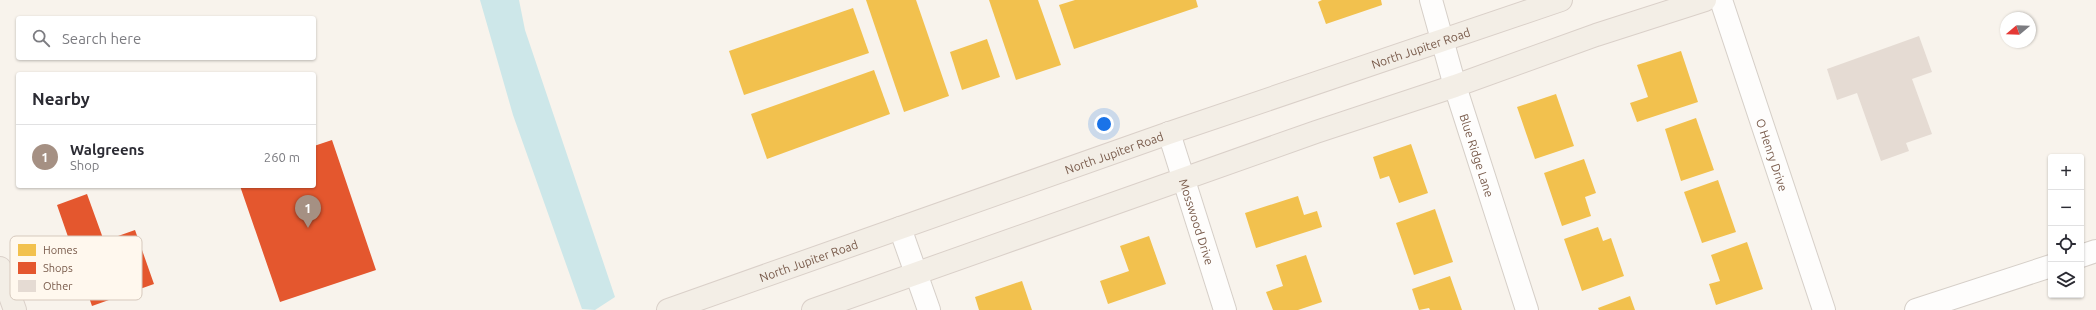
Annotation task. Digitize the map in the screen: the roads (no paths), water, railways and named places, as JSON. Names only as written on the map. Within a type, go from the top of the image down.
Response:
[{"type":"main road","name":"North Jupiter Road","points":[[668,310],[1169,134],[1561,0]]},
{"type":"main road","points":[[813,310],[917,275],[1184,179],[1455,86],[1596,35],[1705,0]]},
{"type":"main road","points":[[0,268],[10,296]]},
{"type":"main road","points":[[11,300],[15,310]]},
{"type":"street","name":"Blue Ridge Lane","points":[[1430,0],[1455,86],[1527,310]]},
{"type":"street","name":"O Henry Drive","points":[[1721,0],[1824,310]]},
{"type":"street","name":"Mosswood Drive","points":[[1169,134],[1225,310]]},
{"type":"street","points":[[900,228],[929,310]]},
{"type":"street","points":[[2084,255],[2096,251]]},
{"type":"street","points":[[1916,310],[2048,267]]},
{"type":"water","points":[[480,0],[519,0],[525,30],[615,297],[595,310],[582,309],[513,115]]},
{"type":"place","name":"Walgreens","points":[[308,228]]}]
